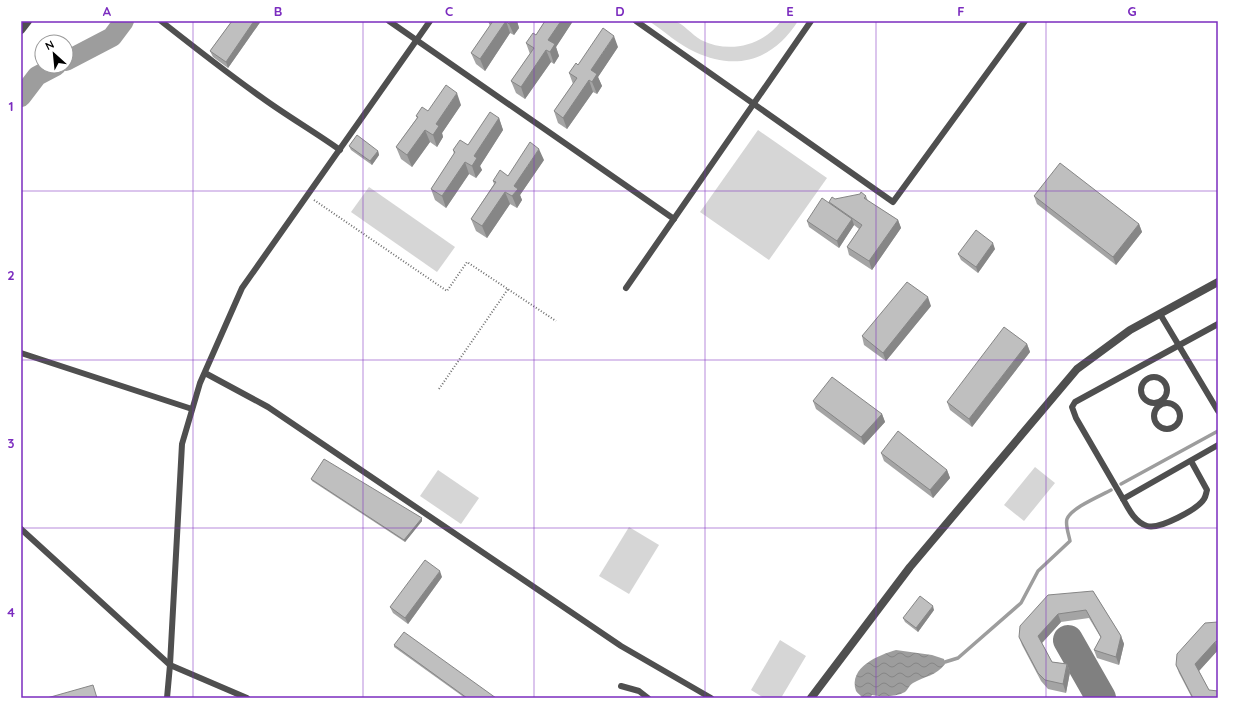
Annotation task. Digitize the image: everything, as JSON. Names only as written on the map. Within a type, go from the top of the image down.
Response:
[{"type":"street","points":[[21,30],[28,21]]},
{"type":"street","points":[[811,698],[910,567],[1078,369],[1130,330],[1218,282]]},
{"type":"lane","points":[[161,21],[206,58],[263,99],[306,126],[340,150]]},
{"type":"lane","points":[[389,21],[674,219]]},
{"type":"lane","points":[[167,698],[182,444],[192,409],[205,373],[242,288],[430,21]]},
{"type":"lane","points":[[636,21],[893,202],[1025,21]]},
{"type":"lane","points":[[626,288],[811,21]]},
{"type":"lane","points":[[1160,314],[1218,411]]},
{"type":"lane","points":[[1191,461],[1207,490],[1204,499],[1165,524],[1153,527],[1140,523],[1133,516],[1123,499],[1076,418],[1072,407],[1075,402],[1218,324]]},
{"type":"lane","points":[[21,353],[192,409]]},
{"type":"lane","points":[[1141,367],[1148,378]]},
{"type":"lane","points":[[205,373],[268,407],[621,646],[709,697]]},
{"type":"lane","points":[[1156,377],[1166,384],[1167,392],[1161,403],[1148,402],[1142,396],[1142,384],[1148,378],[1156,377]]},
{"type":"lane","points":[[1123,499],[1218,445]]},
{"type":"lane","points":[[21,530],[170,665],[247,698]]},
{"type":"lane","points":[[620,686],[639,690],[648,698]]},
{"type":"path","points":[[308,196],[447,291],[467,262],[556,321]]},
{"type":"path","points":[[439,389],[508,289]]},
{"type":"shaded area","points":[[649,21],[674,21],[681,24],[701,40],[712,44],[734,47],[755,42],[774,30],[781,21],[798,21],[778,45],[766,53],[754,58],[740,61],[726,61],[711,58],[689,49]]},
{"type":"shaded area","points":[[758,130],[827,178],[769,260],[700,212]]},
{"type":"shaded area","points":[[369,187],[455,247],[437,272],[351,212]]},
{"type":"shaded area","points":[[1035,467],[1055,483],[1024,521],[1004,505]]},
{"type":"shaded area","points":[[438,470],[479,498],[461,524],[420,496]]},
{"type":"shaded area","points":[[629,527],[659,545],[629,594],[599,576]]},
{"type":"shaded area","points":[[780,640],[806,656],[781,698],[764,698],[751,690]]},
{"type":"water","points":[[896,650],[932,655],[944,659],[945,664],[938,671],[912,684],[901,694],[889,696],[872,695],[870,698],[862,698],[856,691],[856,675],[867,663],[881,655]]},
{"type":"building","points":[[232,21],[254,21],[226,62],[210,51]]},
{"type":"building","points":[[493,21],[506,21],[480,59],[471,53]]},
{"type":"building","points":[[545,21],[561,21],[548,40],[555,44],[550,52],[546,50],[521,87],[511,81],[534,48],[526,43],[533,33],[536,35]]},
{"type":"building","points":[[603,28],[614,36],[591,70],[597,74],[592,82],[589,80],[563,118],[554,111],[577,78],[569,73],[576,63],[578,65]]},
{"type":"building","points":[[446,85],[457,93],[436,124],[439,126],[433,135],[425,130],[407,155],[396,147],[418,117],[416,116],[422,107],[428,111]]},
{"type":"building","points":[[490,112],[499,118],[474,156],[477,158],[472,166],[465,162],[442,196],[431,189],[455,152],[453,150],[460,140],[468,145]]},
{"type":"building","points":[[357,135],[378,151],[370,161],[349,146]]},
{"type":"building","points":[[530,142],[539,149],[514,186],[518,189],[512,196],[505,192],[482,226],[471,219],[496,182],[493,181],[500,170],[508,176]]},
{"type":"building","points":[[1060,163],[1139,224],[1113,257],[1034,196]]},
{"type":"building","points":[[861,192],[866,196],[864,198],[898,220],[869,261],[847,247],[862,225],[829,202],[832,197],[835,199],[860,194]]},
{"type":"building","points":[[822,198],[852,219],[837,241],[807,221]]},
{"type":"building","points":[[976,230],[993,243],[976,267],[958,254]]},
{"type":"building","points":[[907,282],[928,297],[883,353],[862,336]]},
{"type":"building","points":[[1004,327],[1027,344],[969,419],[947,402]]},
{"type":"building","points":[[832,377],[882,414],[861,437],[813,401]]},
{"type":"building","points":[[898,431],[947,470],[930,490],[881,453]]},
{"type":"building","points":[[324,459],[422,518],[404,540],[311,479]]},
{"type":"building","points":[[425,560],[440,571],[405,618],[390,607]]},
{"type":"building","points":[[1093,591],[1121,636],[1116,657],[1094,650],[1101,637],[1086,610],[1058,614],[1038,636],[1052,662],[1067,664],[1063,684],[1045,680],[1038,673],[1019,637],[1020,626],[1048,595]]},
{"type":"building","points":[[920,596],[933,606],[916,628],[903,618]]},
{"type":"building","points":[[1218,622],[1218,641],[1215,642],[1195,664],[1209,690],[1218,691],[1218,698],[1193,698],[1176,665],[1177,654],[1205,623]]},
{"type":"building","points":[[404,632],[496,698],[467,698],[394,645]]},
{"type":"building","points":[[93,685],[97,698],[47,698]]},
{"type":"waterway","points":[[74,57],[112,37],[124,21]]},
{"type":"waterway","points":[[21,97],[37,76],[41,74]]},
{"type":"waterway","points":[[1121,484],[1218,431]]},
{"type":"waterway","points":[[945,662],[958,658],[1021,603],[1038,571],[1070,541],[1066,524],[1070,515],[1093,499],[1111,490]]},
{"type":"taxiway","points":[[1068,640],[1101,698]]}]
